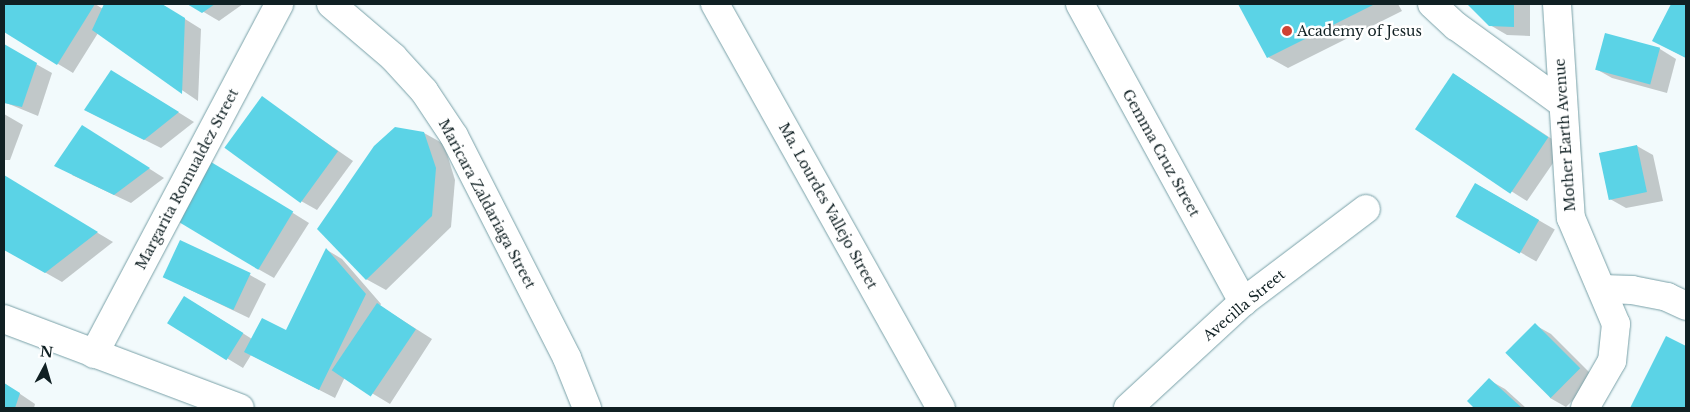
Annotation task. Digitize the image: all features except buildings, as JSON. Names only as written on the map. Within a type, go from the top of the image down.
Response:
[{"type":"street","name":"Margarita Romualdez Street","points":[[94,354],[279,4]]},
{"type":"street","name":"Maricara Zaldariaga Street","points":[[331,4],[393,57],[424,92],[454,136],[567,358],[587,408]]},
{"type":"street","name":"Ma. Lourdes Vallejo Street","points":[[715,4],[941,408]]},
{"type":"street","name":"Gemma Cruz Street","points":[[1080,4],[1243,302]]},
{"type":"street","points":[[1432,4],[1456,26],[1562,103]]},
{"type":"street","name":"Mother Earth Avenue","points":[[1557,4],[1571,218],[1585,256],[1603,289],[1616,324],[1612,361],[1585,408]]},
{"type":"street","name":"Avecilla Street","points":[[1128,408],[1243,302],[1366,209]]},
{"type":"street","points":[[1603,289],[1632,290],[1667,297],[1686,306]]},
{"type":"street","points":[[4,319],[240,408]]},
{"type":"place","name":"Academy of Jesus","points":[[1287,31]]}]
